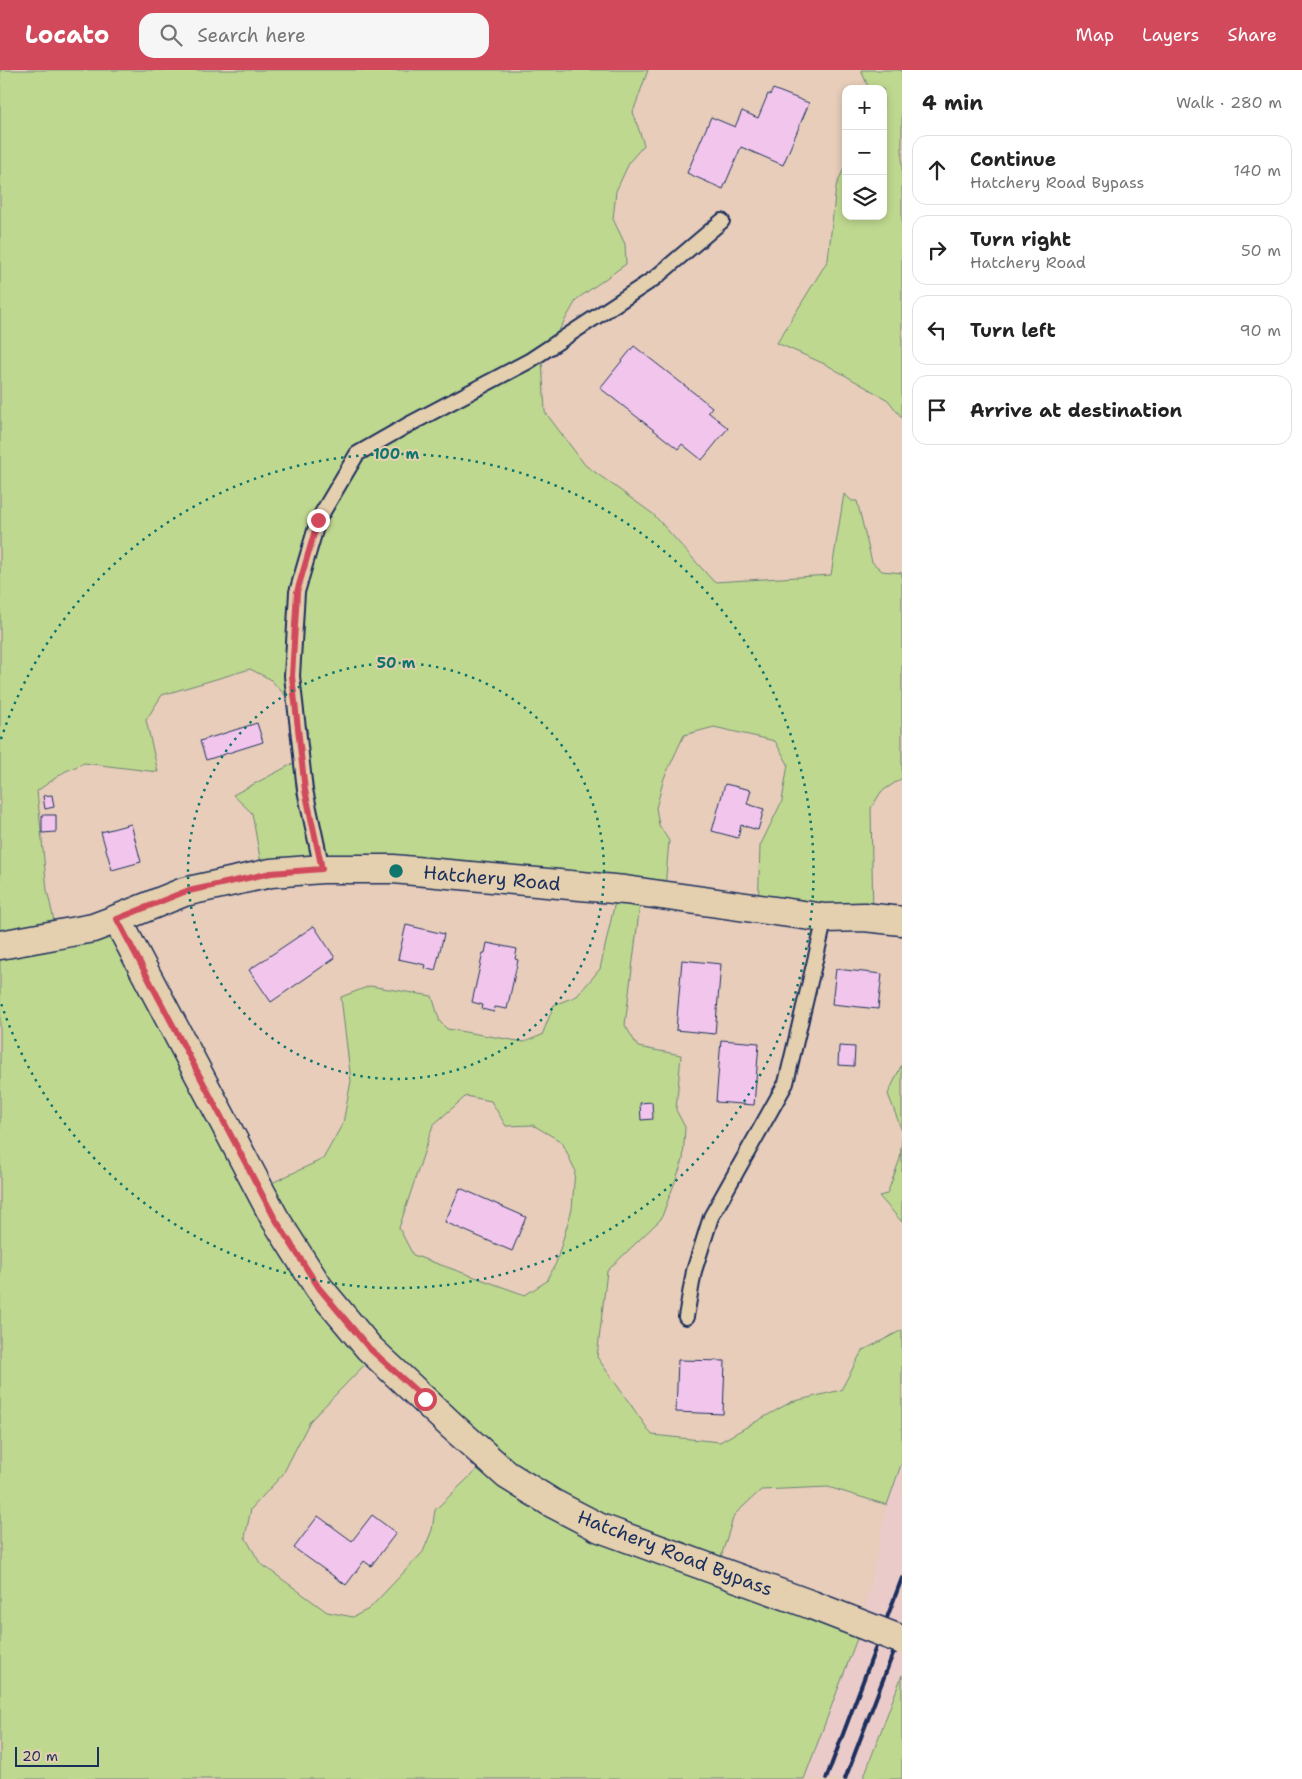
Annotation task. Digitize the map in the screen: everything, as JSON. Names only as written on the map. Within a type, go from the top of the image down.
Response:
[{"type":"street","name":"Hatchery Road","points":[[0,945],[94,928],[184,892],[271,873],[322,869],[393,869],[625,890],[825,918],[864,917],[902,921]]},
{"type":"street","name":"Hatchery Road Bypass","points":[[117,919],[274,1217],[319,1288],[369,1348],[452,1426],[507,1475],[552,1503],[600,1528],[812,1605],[902,1640]]},
{"type":"lane","points":[[322,869],[305,790],[292,676],[297,592],[318,520],[357,454],[530,361],[655,278],[722,222]]},
{"type":"lane","points":[[686,1317],[694,1271],[711,1217],[786,1083],[825,918]]},
{"type":"shaded area","points":[[902,1462],[902,1675],[863,1779],[804,1779],[861,1628],[887,1505]]},
{"type":"green space","points":[[0,70],[648,70],[633,112],[644,145],[630,161],[616,191],[613,219],[625,244],[626,264],[577,299],[542,360],[545,412],[585,465],[653,514],[714,582],[831,575],[844,494],[852,501],[857,501],[872,562],[882,571],[902,573],[902,778],[881,792],[871,808],[873,919],[758,912],[760,846],[782,801],[788,764],[775,741],[714,727],[684,735],[664,778],[656,808],[659,825],[669,841],[664,900],[640,904],[625,1025],[638,1047],[681,1055],[676,1110],[685,1127],[683,1160],[661,1219],[607,1271],[597,1357],[652,1435],[720,1442],[791,1402],[841,1390],[862,1351],[902,1330],[902,1462],[887,1505],[828,1487],[761,1490],[734,1515],[720,1560],[861,1628],[804,1779],[0,1779]],"holes":[[[250,669],[270,679],[302,713],[308,732],[300,760],[233,795],[252,813],[262,869],[615,902],[600,969],[577,996],[554,1005],[542,1035],[524,1042],[447,1029],[440,1022],[432,996],[370,986],[341,997],[351,1081],[343,1123],[323,1159],[261,1188],[122,925],[55,925],[47,890],[37,791],[64,772],[84,763],[158,772],[146,720],[162,695]],[[466,1096],[491,1101],[506,1126],[533,1125],[562,1142],[575,1170],[572,1209],[556,1263],[547,1281],[525,1295],[413,1255],[399,1228],[433,1125]],[[375,1354],[487,1460],[435,1510],[432,1530],[423,1552],[369,1609],[353,1617],[327,1612],[260,1563],[245,1537],[251,1509],[283,1474],[310,1421]]]},
{"type":"green space","points":[[861,70],[902,70],[902,418],[888,400],[827,365],[777,343],[828,260],[836,187],[842,173],[842,220],[887,220],[887,85],[867,85]]},
{"type":"green space","points":[[902,1064],[902,1131],[888,1094]]},
{"type":"green space","points":[[902,1138],[902,1222],[879,1196],[887,1194],[900,1159]]},
{"type":"green space","points":[[902,1675],[902,1779],[863,1779]]},
{"type":"building","points":[[773,89],[809,103],[783,165],[741,147],[723,189],[687,173],[711,117],[735,127],[742,111],[758,118],[768,94],[770,95]]},
{"type":"building","points":[[634,346],[712,407],[708,412],[728,428],[702,460],[682,444],[678,449],[600,388]]},
{"type":"building","points":[[257,723],[263,742],[206,760],[200,741]]},
{"type":"building","points":[[725,784],[751,790],[747,804],[764,809],[758,830],[741,825],[738,838],[712,831]]},
{"type":"building","points":[[52,795],[54,807],[45,809],[43,796]]},
{"type":"building","points":[[42,815],[56,815],[56,832],[42,833]]},
{"type":"building","points":[[131,824],[141,862],[112,870],[101,832]]},
{"type":"building","points":[[406,925],[444,934],[435,971],[425,968],[426,965],[398,959]]},
{"type":"building","points":[[314,926],[335,958],[271,1002],[249,970]]},
{"type":"building","points":[[487,943],[517,949],[515,959],[518,960],[507,1009],[495,1007],[494,1012],[482,1009],[483,1005],[472,1002]]},
{"type":"building","points":[[682,960],[721,964],[715,1034],[676,1030]]},
{"type":"building","points":[[836,969],[882,974],[878,1009],[832,1004]]},
{"type":"building","points":[[721,1040],[759,1043],[754,1105],[716,1102]]},
{"type":"building","points":[[839,1046],[855,1047],[854,1066],[838,1065]]},
{"type":"building","points":[[652,1102],[653,1119],[641,1120],[640,1103]]},
{"type":"building","points":[[460,1188],[526,1217],[512,1251],[445,1222]]},
{"type":"building","points":[[678,1360],[725,1361],[723,1414],[676,1412]]},
{"type":"building","points":[[372,1515],[396,1533],[371,1566],[364,1561],[346,1585],[294,1548],[318,1516],[352,1541]]},
{"type":"railway","points":[[826,1779],[902,1578]]},
{"type":"railway","points":[[845,1779],[902,1630]]},
{"type":"route","points":[[318,520],[297,592],[292,676],[305,790],[322,869],[271,873],[184,892],[117,919],[274,1217],[319,1288],[369,1348],[425,1399]]}]
